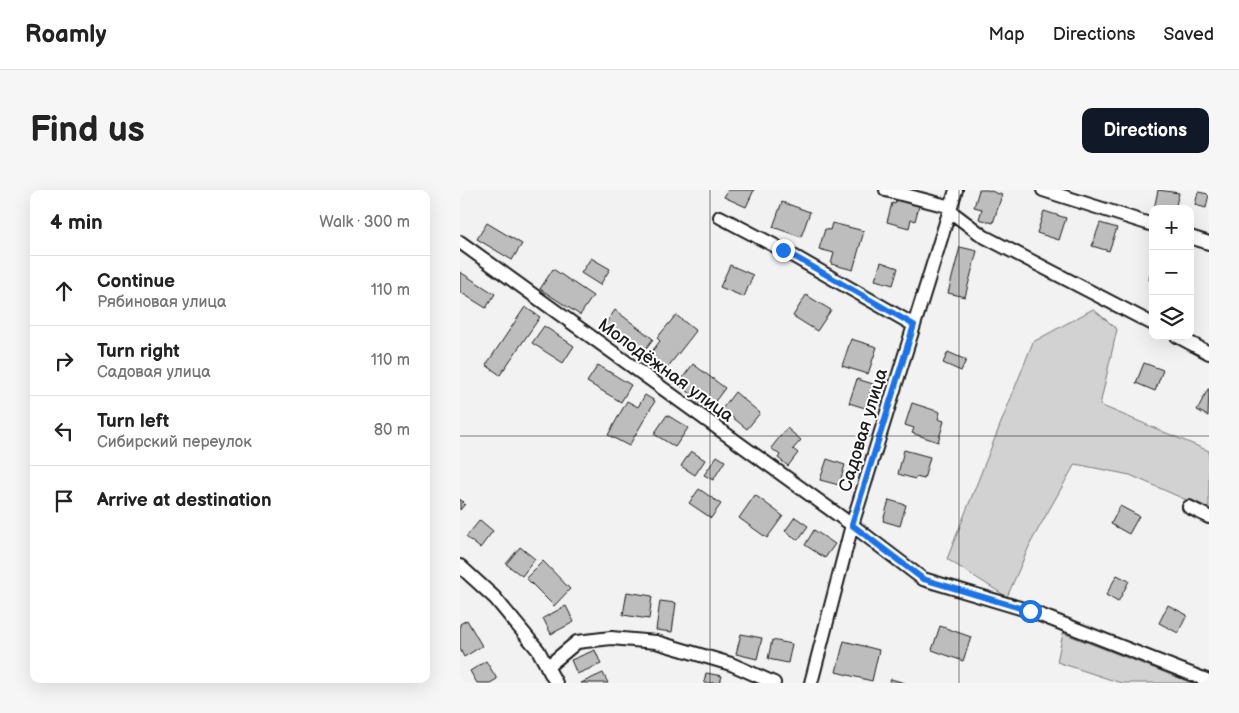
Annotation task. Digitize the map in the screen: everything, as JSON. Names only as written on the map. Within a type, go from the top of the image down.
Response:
[{"type":"street","points":[[886,190],[950,209],[983,236],[1149,322]]},
{"type":"street","name":"Садовая улица","points":[[811,683],[852,525],[956,190]]},
{"type":"street","points":[[1043,190],[1149,224]]},
{"type":"street","points":[[720,217],[783,250],[914,325]]},
{"type":"street","points":[[1194,238],[1209,243]]},
{"type":"street","name":"Молодёжная улица","points":[[460,242],[852,525],[923,579],[1030,611],[1209,681]]},
{"type":"street","points":[[1184,340],[1209,353]]},
{"type":"street","points":[[1189,507],[1209,517]]},
{"type":"street","points":[[460,566],[495,598],[538,650],[556,683]]},
{"type":"street","points":[[547,667],[577,642],[611,638],[656,642],[731,664],[774,683]]},
{"type":"shaded area","points":[[1093,309],[1117,329],[1100,405],[1209,451],[1209,510],[1130,475],[1075,464],[1031,542],[1007,597],[947,559],[1033,342]]},
{"type":"shaded area","points":[[1063,633],[1192,683],[1121,683],[1057,662]]},
{"type":"building","points":[[728,190],[754,190],[746,207],[724,197]]},
{"type":"building","points":[[979,190],[988,190],[1002,195],[993,223],[979,219],[982,209],[974,207]]},
{"type":"building","points":[[1158,190],[1179,193],[1176,205],[1155,205]]},
{"type":"building","points":[[1198,192],[1209,194],[1206,208],[1195,205]]},
{"type":"building","points":[[898,196],[920,202],[915,221],[911,219],[909,228],[887,222],[892,203],[895,204]]},
{"type":"building","points":[[782,202],[810,212],[801,237],[773,227]]},
{"type":"building","points":[[1044,211],[1066,218],[1059,240],[1037,233]]},
{"type":"building","points":[[487,223],[522,244],[512,260],[477,239]]},
{"type":"building","points":[[832,223],[864,231],[853,270],[831,264],[834,253],[819,249],[825,229],[830,230]]},
{"type":"building","points":[[1100,223],[1117,228],[1109,251],[1092,246]]},
{"type":"building","points":[[960,247],[977,251],[965,297],[948,293]]},
{"type":"building","points":[[591,258],[610,269],[600,285],[581,273]]},
{"type":"building","points":[[881,262],[898,268],[893,285],[875,280]]},
{"type":"building","points":[[730,265],[753,275],[744,297],[720,287]]},
{"type":"building","points":[[553,269],[593,296],[580,315],[540,289]]},
{"type":"building","points":[[460,272],[495,294],[486,308],[460,292]]},
{"type":"building","points":[[806,295],[831,310],[817,331],[793,316]]},
{"type":"building","points":[[525,307],[540,317],[500,375],[486,365]]},
{"type":"building","points":[[615,310],[653,339],[641,355],[603,327]]},
{"type":"building","points":[[676,315],[696,331],[660,377],[643,363],[660,341],[657,338]]},
{"type":"building","points":[[544,326],[574,346],[563,363],[532,343]]},
{"type":"building","points":[[851,339],[877,347],[868,374],[842,366]]},
{"type":"building","points":[[948,352],[966,360],[961,371],[943,363]]},
{"type":"building","points":[[1144,363],[1163,370],[1155,391],[1136,383]]},
{"type":"building","points":[[693,364],[725,388],[704,416],[693,408],[699,400],[678,384]]},
{"type":"building","points":[[598,365],[631,385],[621,402],[587,382]]},
{"type":"building","points":[[857,379],[873,384],[865,408],[849,403]]},
{"type":"building","points":[[1209,389],[1208,416],[1197,410]]},
{"type":"building","points":[[735,392],[760,413],[747,429],[722,409]]},
{"type":"building","points":[[645,395],[655,401],[629,446],[608,435],[627,401],[638,407]]},
{"type":"building","points":[[912,403],[940,412],[938,419],[944,421],[938,442],[912,433],[914,428],[905,425]]},
{"type":"building","points":[[667,415],[688,428],[675,447],[654,434]]},
{"type":"building","points":[[787,428],[801,440],[793,449],[798,453],[788,466],[778,458],[780,455],[771,448]]},
{"type":"building","points":[[904,450],[930,457],[924,479],[916,477],[915,479],[898,474]]},
{"type":"building","points":[[691,451],[705,460],[695,475],[681,466]]},
{"type":"building","points":[[717,456],[725,461],[713,480],[704,475]]},
{"type":"building","points":[[827,459],[845,465],[839,485],[820,480]]},
{"type":"building","points":[[699,489],[721,504],[711,518],[689,503]]},
{"type":"building","points":[[755,495],[783,516],[767,538],[739,518]]},
{"type":"building","points":[[460,499],[465,504],[460,510]]},
{"type":"building","points":[[889,500],[906,505],[900,526],[883,521]]},
{"type":"building","points":[[1120,506],[1139,516],[1129,534],[1111,524]]},
{"type":"building","points":[[795,517],[808,526],[798,540],[785,531]]},
{"type":"building","points":[[480,520],[493,531],[480,548],[466,537]]},
{"type":"building","points":[[814,530],[835,544],[825,558],[805,545]]},
{"type":"building","points":[[520,547],[535,559],[522,576],[506,564]]},
{"type":"building","points":[[543,561],[570,589],[554,606],[526,578]]},
{"type":"building","points":[[1117,575],[1129,581],[1118,602],[1106,595]]},
{"type":"building","points":[[627,592],[652,596],[649,619],[623,615]]},
{"type":"building","points":[[660,601],[676,603],[672,632],[656,630]]},
{"type":"building","points":[[1168,605],[1187,615],[1178,633],[1159,623]]},
{"type":"building","points":[[566,606],[574,622],[551,634],[543,618]]},
{"type":"building","points":[[467,620],[482,646],[464,657],[460,649],[460,624]]},
{"type":"building","points":[[940,626],[971,637],[963,661],[932,650]]},
{"type":"building","points":[[741,634],[762,638],[757,659],[736,654]]},
{"type":"building","points":[[772,640],[792,644],[788,663],[768,659]]},
{"type":"building","points":[[844,641],[879,650],[872,681],[836,672]]},
{"type":"building","points":[[595,650],[601,664],[577,674],[571,660]]},
{"type":"building","points":[[486,661],[497,679],[490,683],[477,683],[470,671]]},
{"type":"building","points":[[603,673],[608,683],[581,683]]},
{"type":"building","points":[[706,673],[722,676],[720,683],[704,683]]},
{"type":"building","points":[[891,679],[905,683],[889,683]]},
{"type":"route","points":[[783,250],[914,325],[852,525],[923,579],[1030,611]]}]
